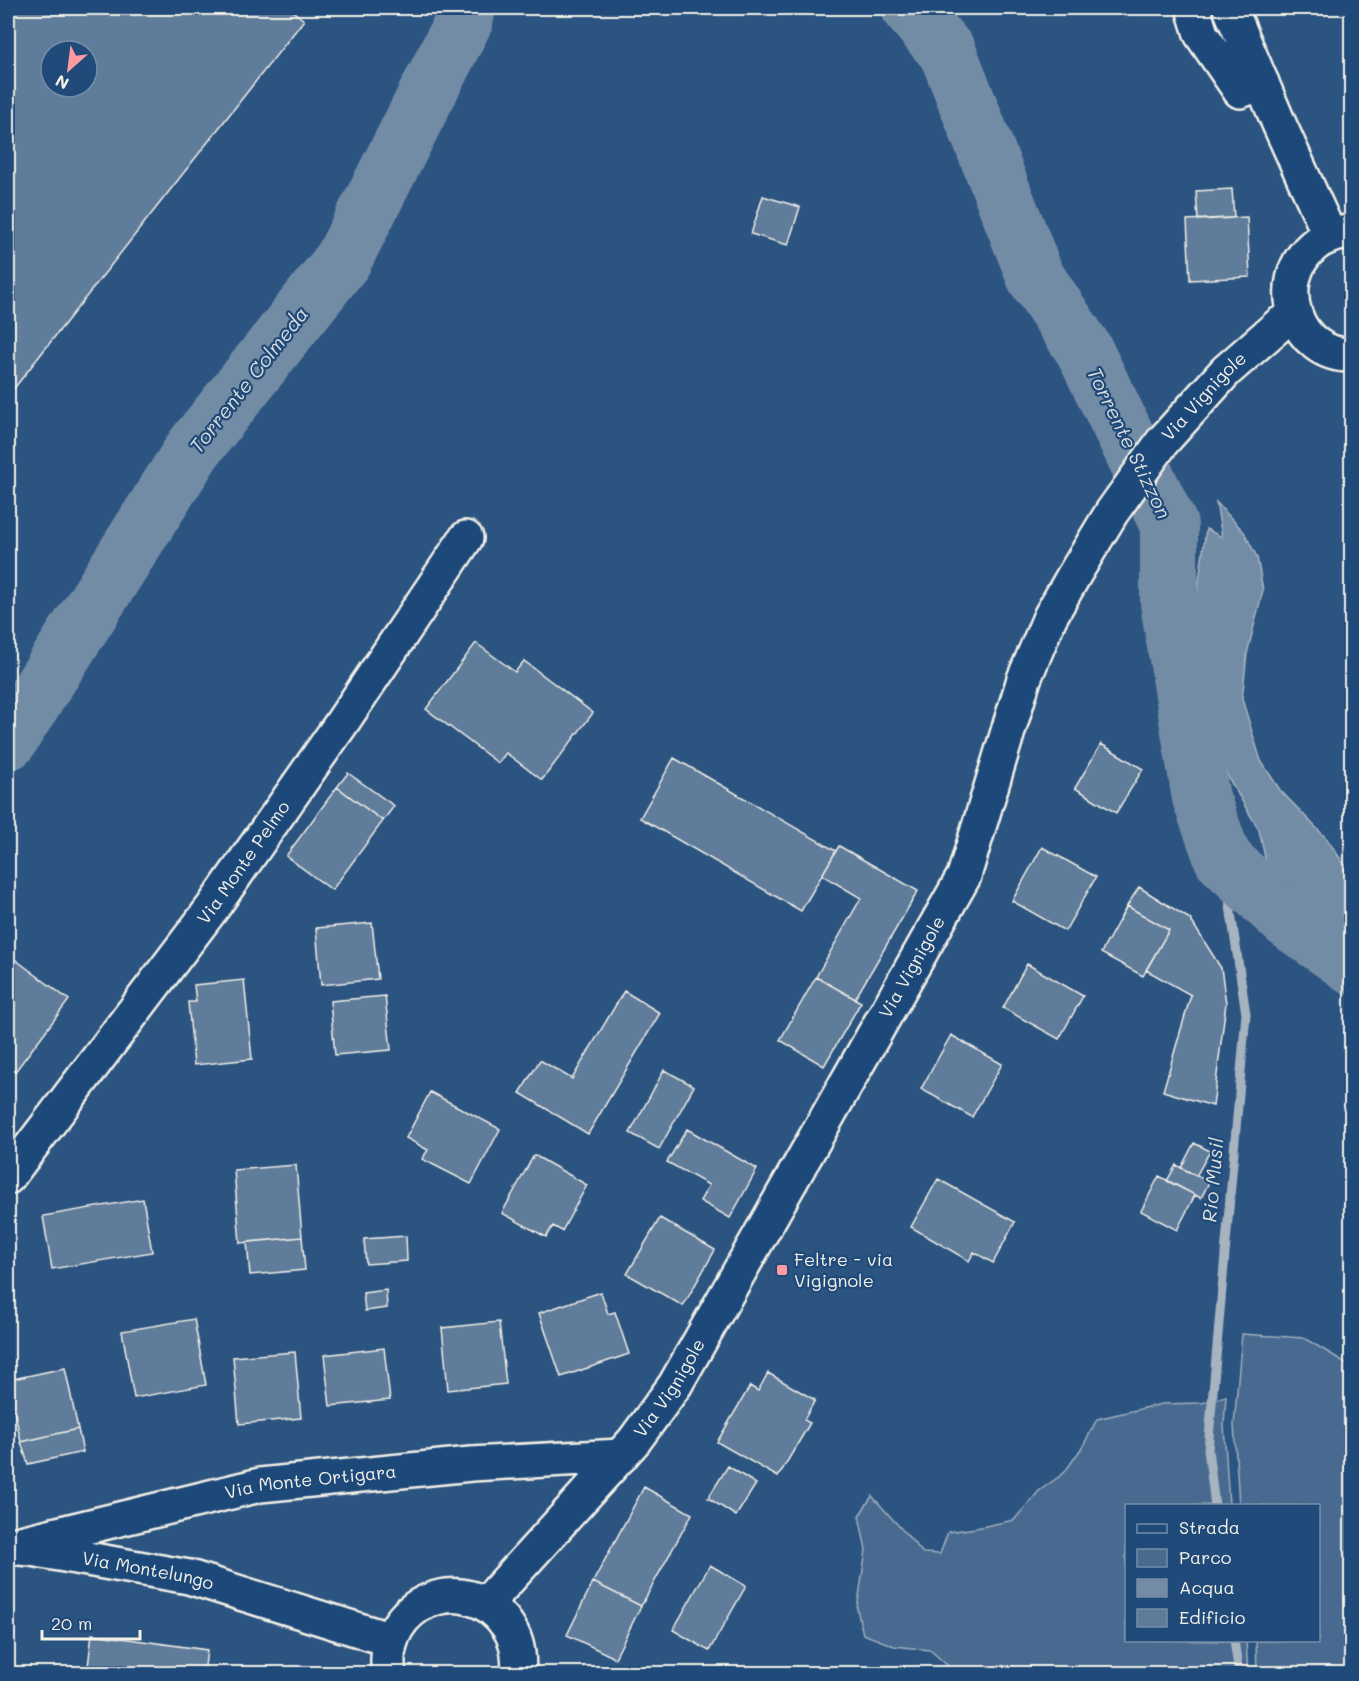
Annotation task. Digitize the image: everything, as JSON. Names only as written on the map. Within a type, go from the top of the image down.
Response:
[{"type":"street","points":[[1193,8],[1201,34],[1240,91],[1262,82]]},
{"type":"street","points":[[1230,8],[1262,82],[1341,233],[1313,245],[1300,260],[1292,278],[1291,298],[1295,317],[1307,335],[1324,348],[1344,355],[1352,355]]},
{"type":"street","name":"Via Vignigole","points":[[486,1604],[634,1441],[675,1384],[964,876],[1024,679],[1050,617],[1112,512],[1163,441],[1226,371],[1280,324],[1295,317]]},
{"type":"street","name":"Via Monte Pelmo","points":[[8,1177],[213,907],[341,724],[466,538]]},
{"type":"street","name":"Via Monte Ortigara","points":[[8,1546],[260,1485],[471,1464],[621,1456]]},
{"type":"street","name":"Via Montelungo","points":[[8,1546],[189,1577],[391,1640]]},
{"type":"street","points":[[389,1674],[387,1661],[391,1640],[399,1623],[413,1609],[430,1600],[449,1596],[468,1597],[486,1604],[502,1617],[513,1633],[518,1651],[518,1674]]},
{"type":"green space","points":[[1242,1334],[1304,1338],[1351,1366],[1351,1673],[1257,1673],[1256,1642],[1320,1642],[1320,1504],[1239,1504],[1234,1425]]},
{"type":"green space","points":[[1226,1396],[1224,1425],[1229,1504],[1125,1504],[1125,1642],[1246,1642],[1248,1673],[956,1673],[930,1650],[894,1646],[863,1634],[857,1609],[866,1550],[859,1516],[872,1496],[923,1553],[940,1554],[948,1532],[1014,1520],[1039,1491],[1064,1473],[1083,1446],[1097,1419],[1162,1404],[1202,1403]]},
{"type":"water","points":[[1216,502],[1244,532],[1257,557],[1263,590],[1247,654],[1242,699],[1261,761],[1280,790],[1327,839],[1351,871],[1351,937],[1269,876],[1259,830],[1229,779],[1203,725],[1196,650],[1196,602],[1206,529],[1222,537]]},
{"type":"building","points":[[8,8],[289,8],[304,20],[8,396]]},
{"type":"building","points":[[1232,189],[1234,218],[1198,220],[1196,191]]},
{"type":"building","points":[[763,196],[800,207],[788,245],[751,234]]},
{"type":"building","points":[[1247,217],[1250,277],[1190,280],[1187,220]]},
{"type":"building","points":[[476,643],[515,672],[524,661],[593,713],[542,780],[506,753],[498,763],[426,709]]},
{"type":"building","points":[[1101,744],[1143,769],[1116,813],[1075,788]]},
{"type":"building","points":[[674,758],[836,851],[801,911],[640,818]]},
{"type":"building","points":[[348,773],[394,806],[383,821],[337,787]]},
{"type":"building","points":[[337,787],[383,821],[332,890],[286,856]]},
{"type":"building","points":[[839,846],[918,891],[855,999],[816,977],[861,898],[822,875]]},
{"type":"building","points":[[1042,847],[1096,877],[1065,931],[1012,901]]},
{"type":"building","points":[[1139,887],[1190,919],[1221,968],[1226,1003],[1213,1106],[1163,1091],[1191,995],[1146,970],[1169,930],[1127,906]]},
{"type":"building","points":[[1127,906],[1169,930],[1143,976],[1101,953]]},
{"type":"building","points":[[372,923],[378,979],[321,985],[316,928]]},
{"type":"building","points":[[8,954],[69,1000],[8,1081]]},
{"type":"building","points":[[1027,964],[1083,996],[1059,1039],[1003,1008]]},
{"type":"building","points":[[816,977],[861,1002],[824,1066],[780,1040]]},
{"type":"building","points":[[244,980],[252,1059],[194,1065],[188,1002],[196,1002],[194,985]]},
{"type":"building","points":[[624,991],[660,1013],[588,1134],[520,1093],[540,1060],[572,1079]]},
{"type":"building","points":[[385,996],[391,1050],[335,1055],[330,1001]]},
{"type":"building","points":[[951,1035],[1002,1064],[972,1117],[921,1089]]},
{"type":"building","points":[[664,1070],[694,1086],[659,1149],[630,1133]]},
{"type":"building","points":[[430,1092],[500,1129],[471,1184],[422,1159],[428,1150],[406,1138]]},
{"type":"building","points":[[687,1129],[757,1169],[730,1218],[700,1201],[709,1185],[667,1162]]},
{"type":"building","points":[[1194,1143],[1210,1151],[1196,1176],[1181,1168]]},
{"type":"building","points":[[534,1155],[587,1185],[562,1231],[553,1226],[546,1237],[502,1213]]},
{"type":"building","points":[[296,1165],[302,1237],[240,1243],[234,1170]]},
{"type":"building","points":[[1176,1165],[1209,1182],[1201,1198],[1167,1181]]},
{"type":"building","points":[[1159,1176],[1195,1195],[1177,1230],[1141,1211]]},
{"type":"building","points":[[938,1179],[1015,1222],[993,1263],[974,1252],[969,1261],[911,1227]]},
{"type":"building","points":[[143,1199],[152,1252],[52,1269],[43,1216]]},
{"type":"building","points":[[660,1218],[715,1250],[683,1306],[627,1274]]},
{"type":"building","points":[[406,1236],[407,1261],[366,1264],[364,1239]]},
{"type":"building","points":[[302,1237],[305,1270],[250,1275],[247,1242]]},
{"type":"building","points":[[386,1290],[387,1308],[365,1311],[363,1293]]},
{"type":"building","points":[[601,1292],[608,1314],[615,1312],[629,1354],[561,1377],[539,1313]]},
{"type":"building","points":[[194,1319],[206,1385],[134,1398],[122,1331]]},
{"type":"building","points":[[499,1322],[506,1384],[448,1390],[442,1328]]},
{"type":"building","points":[[384,1348],[390,1400],[330,1406],[324,1355]]},
{"type":"building","points":[[295,1352],[301,1418],[239,1424],[233,1357]]},
{"type":"building","points":[[65,1368],[78,1429],[21,1442],[8,1380]]},
{"type":"building","points":[[768,1373],[815,1400],[804,1420],[810,1423],[778,1477],[717,1442],[750,1386],[758,1391]]},
{"type":"building","points":[[78,1429],[83,1452],[28,1464],[21,1442]]},
{"type":"building","points":[[728,1466],[756,1484],[736,1516],[708,1498]]},
{"type":"building","points":[[644,1487],[692,1514],[641,1606],[593,1582]]},
{"type":"building","points":[[710,1565],[746,1586],[709,1651],[673,1630]]},
{"type":"building","points":[[593,1582],[641,1606],[615,1658],[567,1635]]},
{"type":"building","points":[[92,1634],[207,1650],[204,1674],[87,1674]]},
{"type":"waterway","name":"Torrente Colmeda","points":[[8,741],[194,448],[343,260],[464,21],[467,8]]},
{"type":"waterway","name":"Torrente Stizzon","points":[[910,8],[948,53],[1035,276],[1084,350],[1169,525],[1169,603],[1201,798],[1223,859],[1288,920],[1352,965]]},
{"type":"waterway","name":"Rio Musil","points":[[1215,1504],[1208,1449],[1246,1014],[1223,859]]},
{"type":"waterway","name":"Rio Musil","points":[[1234,1642],[1239,1674]]},
{"type":"place","name":"Feltre - via Vigignole","points":[[782,1270]]}]
